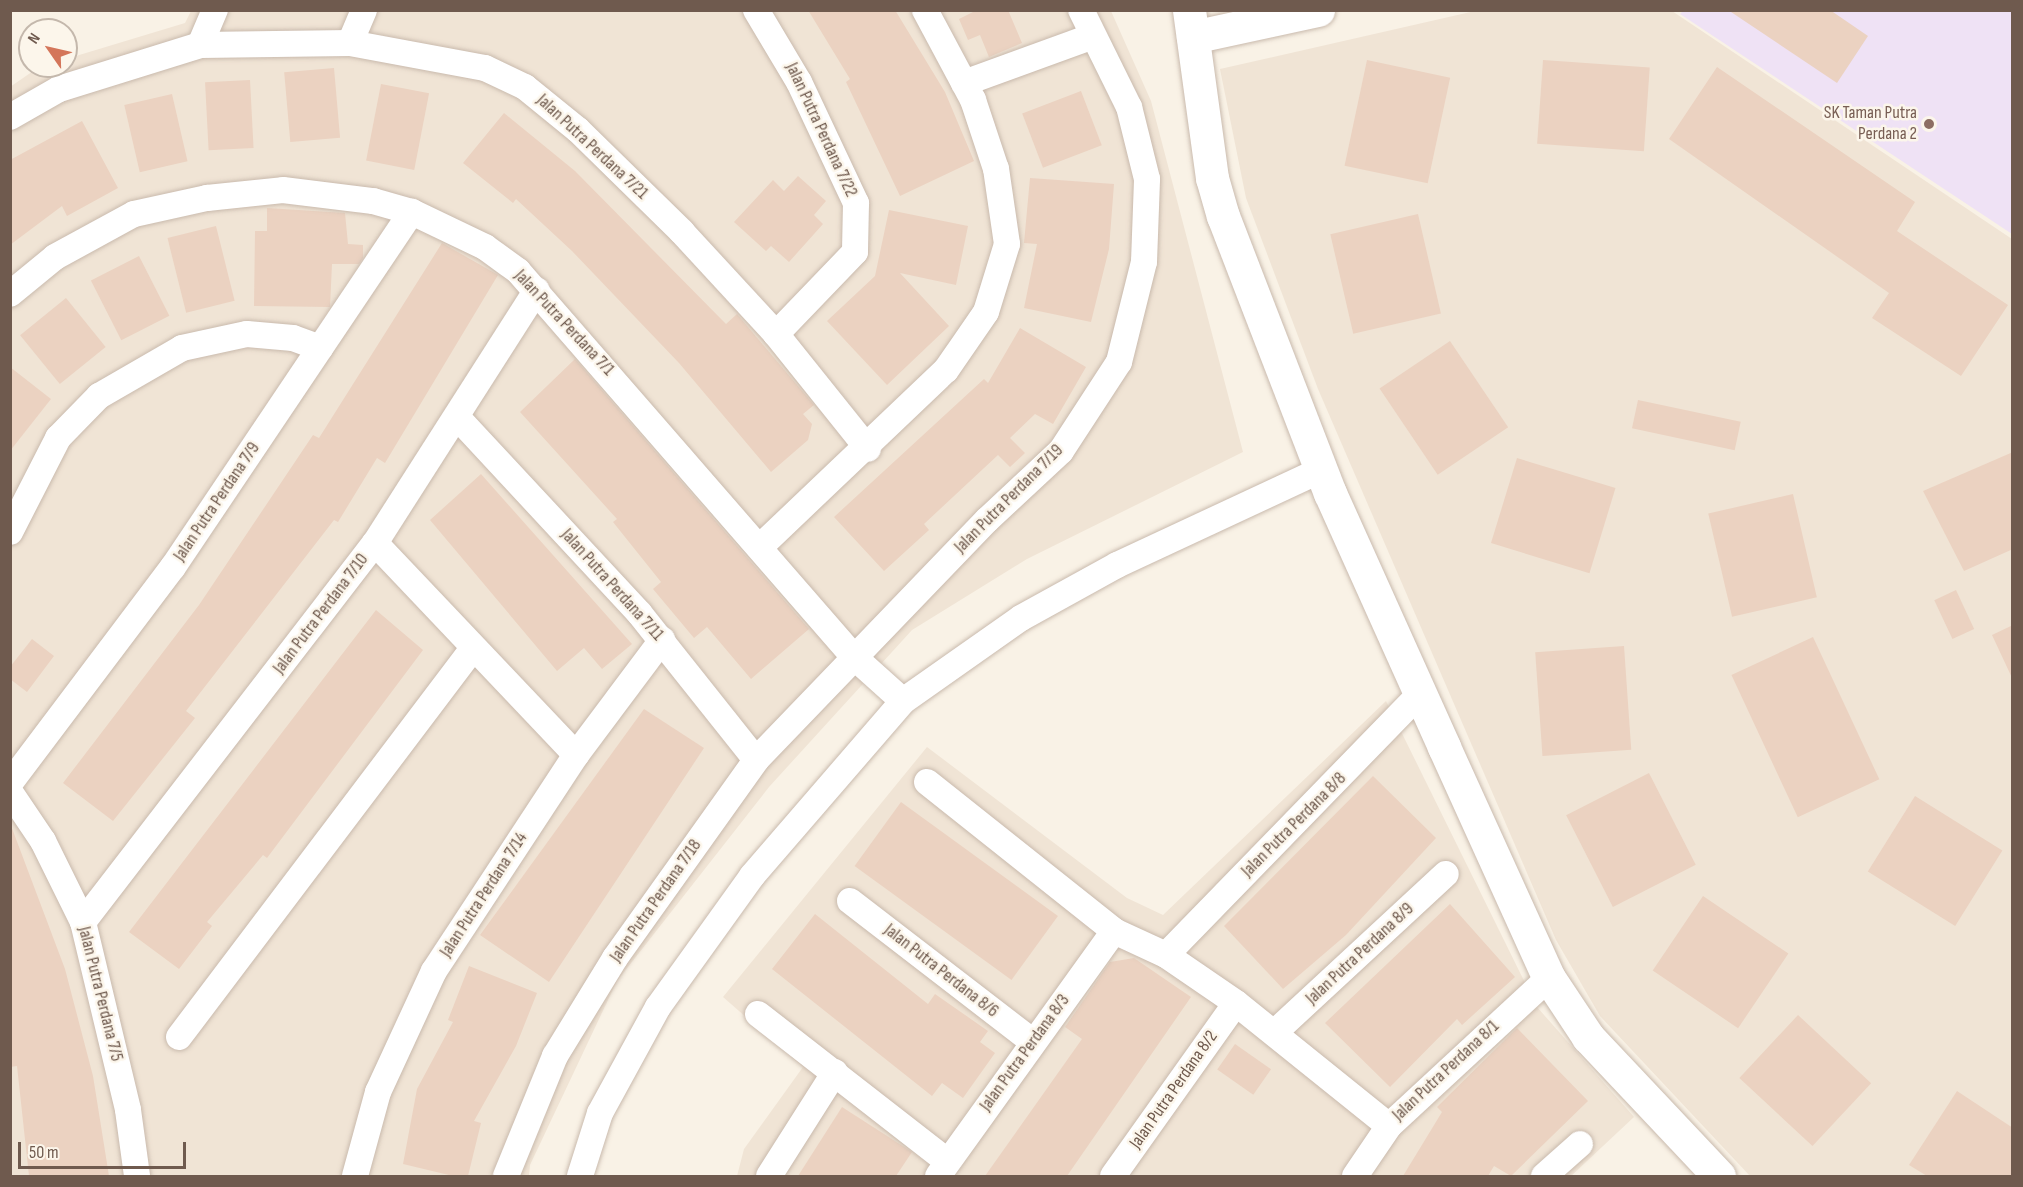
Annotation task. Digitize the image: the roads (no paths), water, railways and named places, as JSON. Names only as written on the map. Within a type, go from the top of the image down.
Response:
[{"type":"street","points":[[200,45],[215,10]]},
{"type":"street","points":[[350,43],[364,10]]},
{"type":"street","name":"Jalan Putra Perdana 7/22","points":[[756,10],[799,82],[856,203],[855,252],[776,334]]},
{"type":"street","points":[[761,546],[868,449],[946,370],[986,312],[1007,244],[996,169],[964,83],[925,10]]},
{"type":"street","name":"Jalan Putra Perdana 7/19","points":[[853,656],[1061,451],[1119,362],[1144,262],[1147,179],[1130,107],[1081,10]]},
{"type":"street","points":[[1318,10],[1191,24],[1212,178],[1223,216],[1321,470],[1549,978],[1588,1037],[1719,1176]]},
{"type":"street","points":[[964,83],[1093,36]]},
{"type":"street","name":"Jalan Putra Perdana 7/21","points":[[10,117],[59,89],[200,45],[350,43],[485,68],[525,87],[682,232],[776,334],[868,449]]},
{"type":"street","name":"Jalan Putra Perdana 7/1","points":[[10,294],[55,257],[134,214],[207,198],[283,190],[373,201],[412,212],[485,247],[537,290],[761,546],[853,656],[903,701]]},
{"type":"street","name":"Jalan Putra Perdana 7/9","points":[[10,783],[173,567],[412,212]]},
{"type":"street","name":"Jalan Putra Perdana 7/10","points":[[83,922],[375,543],[458,418],[537,290]]},
{"type":"street","points":[[10,532],[58,438],[99,396],[182,348],[247,334],[293,338],[320,348]]},
{"type":"street","name":"Jalan Putra Perdana 7/11","points":[[458,418],[662,640],[756,760]]},
{"type":"street","points":[[580,1176],[600,1113],[658,1007],[752,876],[903,701],[1021,618],[1117,565],[1321,470]]},
{"type":"street","points":[[375,543],[576,755]]},
{"type":"street","name":"Jalan Putra Perdana 7/14","points":[[355,1176],[378,1092],[434,971],[576,755],[662,640]]},
{"type":"street","points":[[179,1037],[473,648]]},
{"type":"street","name":"Jalan Putra Perdana 7/18","points":[[506,1176],[555,1056],[615,958],[756,760],[853,656]]},
{"type":"street","name":"Jalan Putra Perdana 8/8","points":[[1166,955],[1420,694]]},
{"type":"street","points":[[927,782],[1114,931],[1166,955],[1236,1003],[1389,1126]]},
{"type":"street","name":"Jalan Putra Perdana 7/5","points":[[10,792],[43,841],[83,922],[128,1110],[137,1176]]},
{"type":"street","name":"Jalan Putra Perdana 8/9","points":[[1274,1033],[1446,874]]},
{"type":"street","name":"Jalan Putra Perdana 8/6","points":[[850,901],[1032,1041]]},
{"type":"street","name":"Jalan Putra Perdana 8/3","points":[[942,1169],[1032,1041],[1114,931]]},
{"type":"street","name":"Jalan Putra Perdana 8/1","points":[[1355,1176],[1389,1126],[1549,978]]},
{"type":"street","name":"Jalan Putra Perdana 8/2","points":[[1113,1176],[1236,1003]]},
{"type":"street","points":[[758,1014],[834,1072],[942,1169]]},
{"type":"street","points":[[770,1176],[834,1072]]},
{"type":"street","points":[[1544,1176],[1580,1144]]},
{"type":"place","name":"SK Taman Putra Perdana 2","points":[[1929,124]]}]
